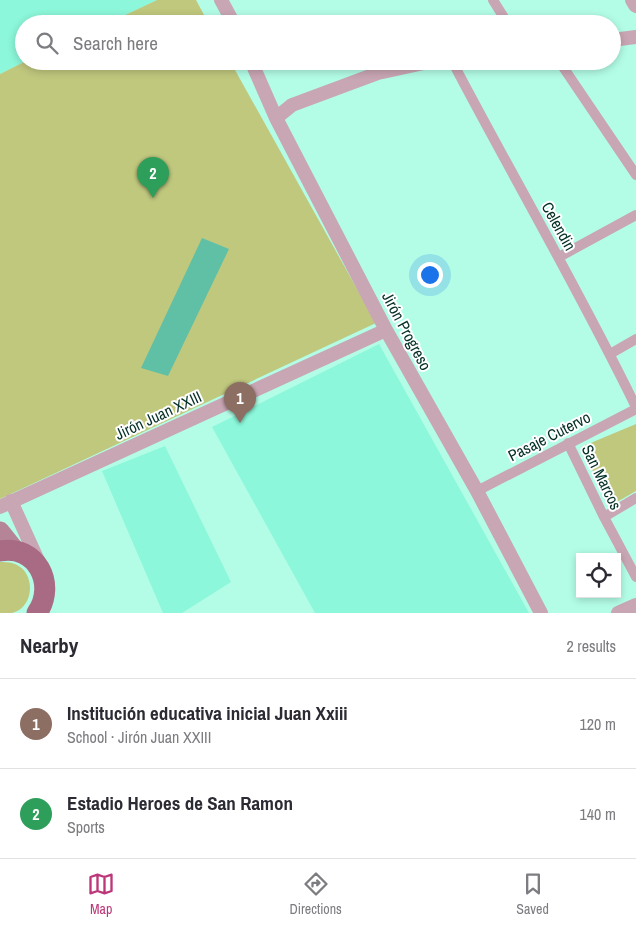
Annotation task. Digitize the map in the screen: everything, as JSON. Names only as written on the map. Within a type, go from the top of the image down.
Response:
[{"type":"main road","points":[[0,531],[8,551],[29,557],[40,567],[46,589],[43,611]]},
{"type":"street","points":[[221,0],[229,15]]},
{"type":"street","points":[[493,0],[502,15]]},
{"type":"street","points":[[633,0],[636,5]]},
{"type":"street","points":[[621,39],[636,37]]},
{"type":"street","name":"Jirón Progreso","points":[[255,70],[276,118],[386,330],[477,491],[541,613]]},
{"type":"street","points":[[276,118],[292,105],[378,73],[392,70]]},
{"type":"street","name":"Celendin","points":[[457,70],[559,257],[636,408]]},
{"type":"street","points":[[565,70],[636,175]]},
{"type":"street","points":[[559,257],[636,215]]},
{"type":"street","name":"Jirón Juan XXIII","points":[[6,504],[386,330]]},
{"type":"street","points":[[610,354],[636,339]]},
{"type":"street","name":"Pasaje Cutervo","points":[[477,491],[636,408]]},
{"type":"street","name":"San Marcos","points":[[568,443],[636,578]]},
{"type":"street","points":[[604,517],[636,498]]},
{"type":"street","points":[[6,504],[36,553],[45,580]]},
{"type":"street","points":[[618,613],[636,605]]},
{"type":"shaded area","points":[[0,0],[157,0],[125,15],[15,15],[15,66],[0,74]]},
{"type":"shaded area","points":[[157,0],[196,0],[204,15],[125,15]]},
{"type":"shaded area","points":[[15,66],[15,70],[235,70],[376,323],[0,499],[0,74]]},
{"type":"shaded area","points":[[379,344],[529,613],[315,613],[212,427]]},
{"type":"shaded area","points":[[636,424],[636,491],[610,506],[581,447]]},
{"type":"shaded area","points":[[165,446],[231,582],[182,613],[163,613],[102,471]]},
{"type":"shaded area","points":[[0,562],[11,563],[20,567],[26,572],[29,580],[29,596],[26,604],[12,613],[0,613]]},
{"type":"building","points":[[202,238],[229,249],[168,376],[141,368]]},
{"type":"place","name":"Estadio Heroes de San Ramon","points":[[153,198]]},
{"type":"place","name":"Institución educativa inicial Juan Xxiii","points":[[240,423]]}]
